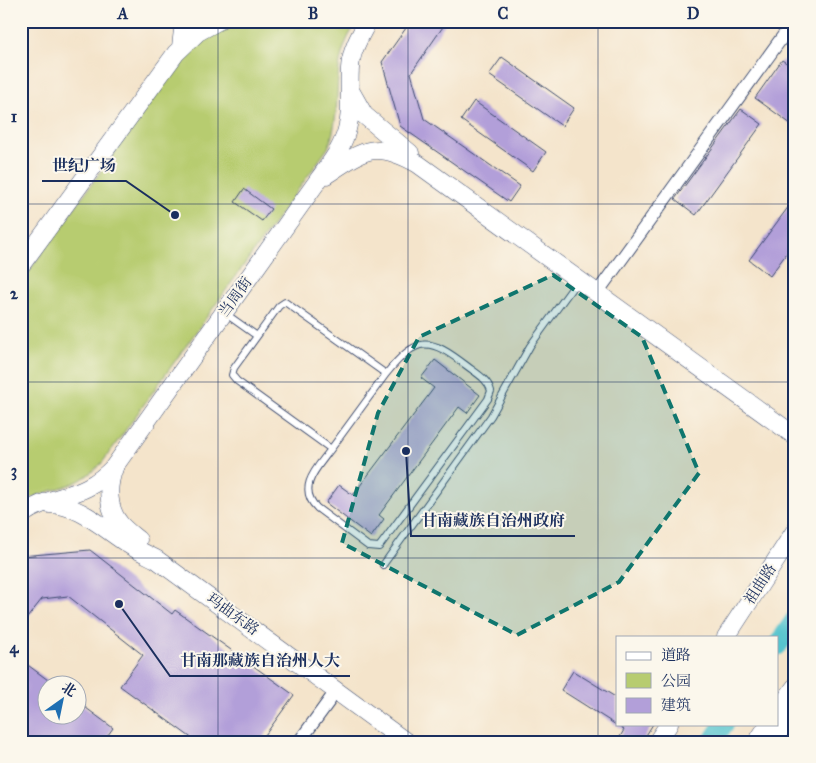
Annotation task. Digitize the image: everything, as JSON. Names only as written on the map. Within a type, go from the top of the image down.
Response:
[{"type":"street","points":[[181,47],[184,21]]},
{"type":"street","points":[[21,265],[181,47],[198,32],[218,21]]},
{"type":"street","name":"当周街","points":[[21,515],[41,504],[92,486],[114,466],[340,150],[345,138],[350,113],[351,60],[355,44],[368,21]]},
{"type":"street","points":[[597,293],[786,32]]},
{"type":"street","points":[[350,86],[355,102],[364,115],[406,148],[418,164]]},
{"type":"street","points":[[319,179],[348,160],[377,148],[396,152],[418,164],[795,436]]},
{"type":"street","points":[[114,466],[109,480],[108,492],[112,510],[120,524],[156,559]]},
{"type":"street","points":[[41,504],[54,504],[74,509],[129,545],[156,559]]},
{"type":"street","name":"祖曲路","points":[[727,636],[795,531]]},
{"type":"street","name":"玛曲东路","points":[[156,559],[406,742]]},
{"type":"street","points":[[778,711],[795,687]]},
{"type":"street","points":[[299,742],[337,690]]},
{"type":"street","points":[[772,742],[795,709]]},
{"type":"street","points":[[658,742],[668,726]]},
{"type":"street","points":[[757,742],[768,726]]},
{"type":"lane","points":[[382,565],[491,416],[530,346],[578,279]]},
{"type":"lane","points":[[331,449],[234,378],[232,375],[234,368],[281,304],[288,303],[386,374]]},
{"type":"lane","points":[[224,312],[258,336]]},
{"type":"lane","points":[[424,345],[435,345],[444,349],[486,381],[491,390],[488,400],[380,547],[368,546],[317,508],[310,500],[309,480],[331,449],[386,374],[400,357],[409,350],[424,345]]},
{"type":"highlighted area","points":[[553,275],[642,337],[699,473],[619,582],[517,635],[342,543],[378,413],[419,337]]},
{"type":"green space","points":[[249,21],[358,21],[348,37],[342,53],[339,68],[336,115],[328,148],[102,463],[78,481],[21,503],[21,282],[181,60],[204,40]]},
{"type":"building","points":[[411,21],[447,21],[411,73],[424,119],[520,186],[509,202],[400,126],[382,62]]},
{"type":"building","points":[[502,57],[574,108],[562,126],[489,75]]},
{"type":"building","points":[[782,60],[795,69],[795,127],[755,98]]},
{"type":"building","points":[[474,101],[546,152],[533,171],[461,120]]},
{"type":"building","points":[[741,109],[762,124],[696,215],[675,199]]},
{"type":"building","points":[[244,189],[271,209],[262,221],[235,202]]},
{"type":"building","points":[[795,198],[795,242],[770,276],[749,260]]},
{"type":"building","points":[[435,360],[480,395],[467,413],[459,407],[379,515],[384,519],[371,537],[326,503],[339,485],[353,495],[434,388],[421,378]]},
{"type":"building","points":[[90,550],[172,614],[175,610],[294,695],[260,742],[197,742],[120,686],[143,655],[68,596],[42,599],[27,618],[21,613],[21,556]]},
{"type":"building","points":[[21,660],[43,676],[38,676],[38,726],[88,726],[88,709],[113,728],[103,742],[21,742]]},
{"type":"building","points":[[573,671],[616,697],[616,725],[561,690]]},
{"type":"building","points":[[618,726],[652,726],[642,742],[617,742],[624,730]]},
{"type":"waterway","points":[[778,645],[795,620]]},
{"type":"waterway","points":[[712,742],[723,726]]},
{"type":"place","name":"世纪广场","points":[[175,215]]},
{"type":"place","name":"甘南藏族自治州政府","points":[[406,451]]},
{"type":"place","name":"甘南那藏族自治州人大","points":[[119,604]]}]
